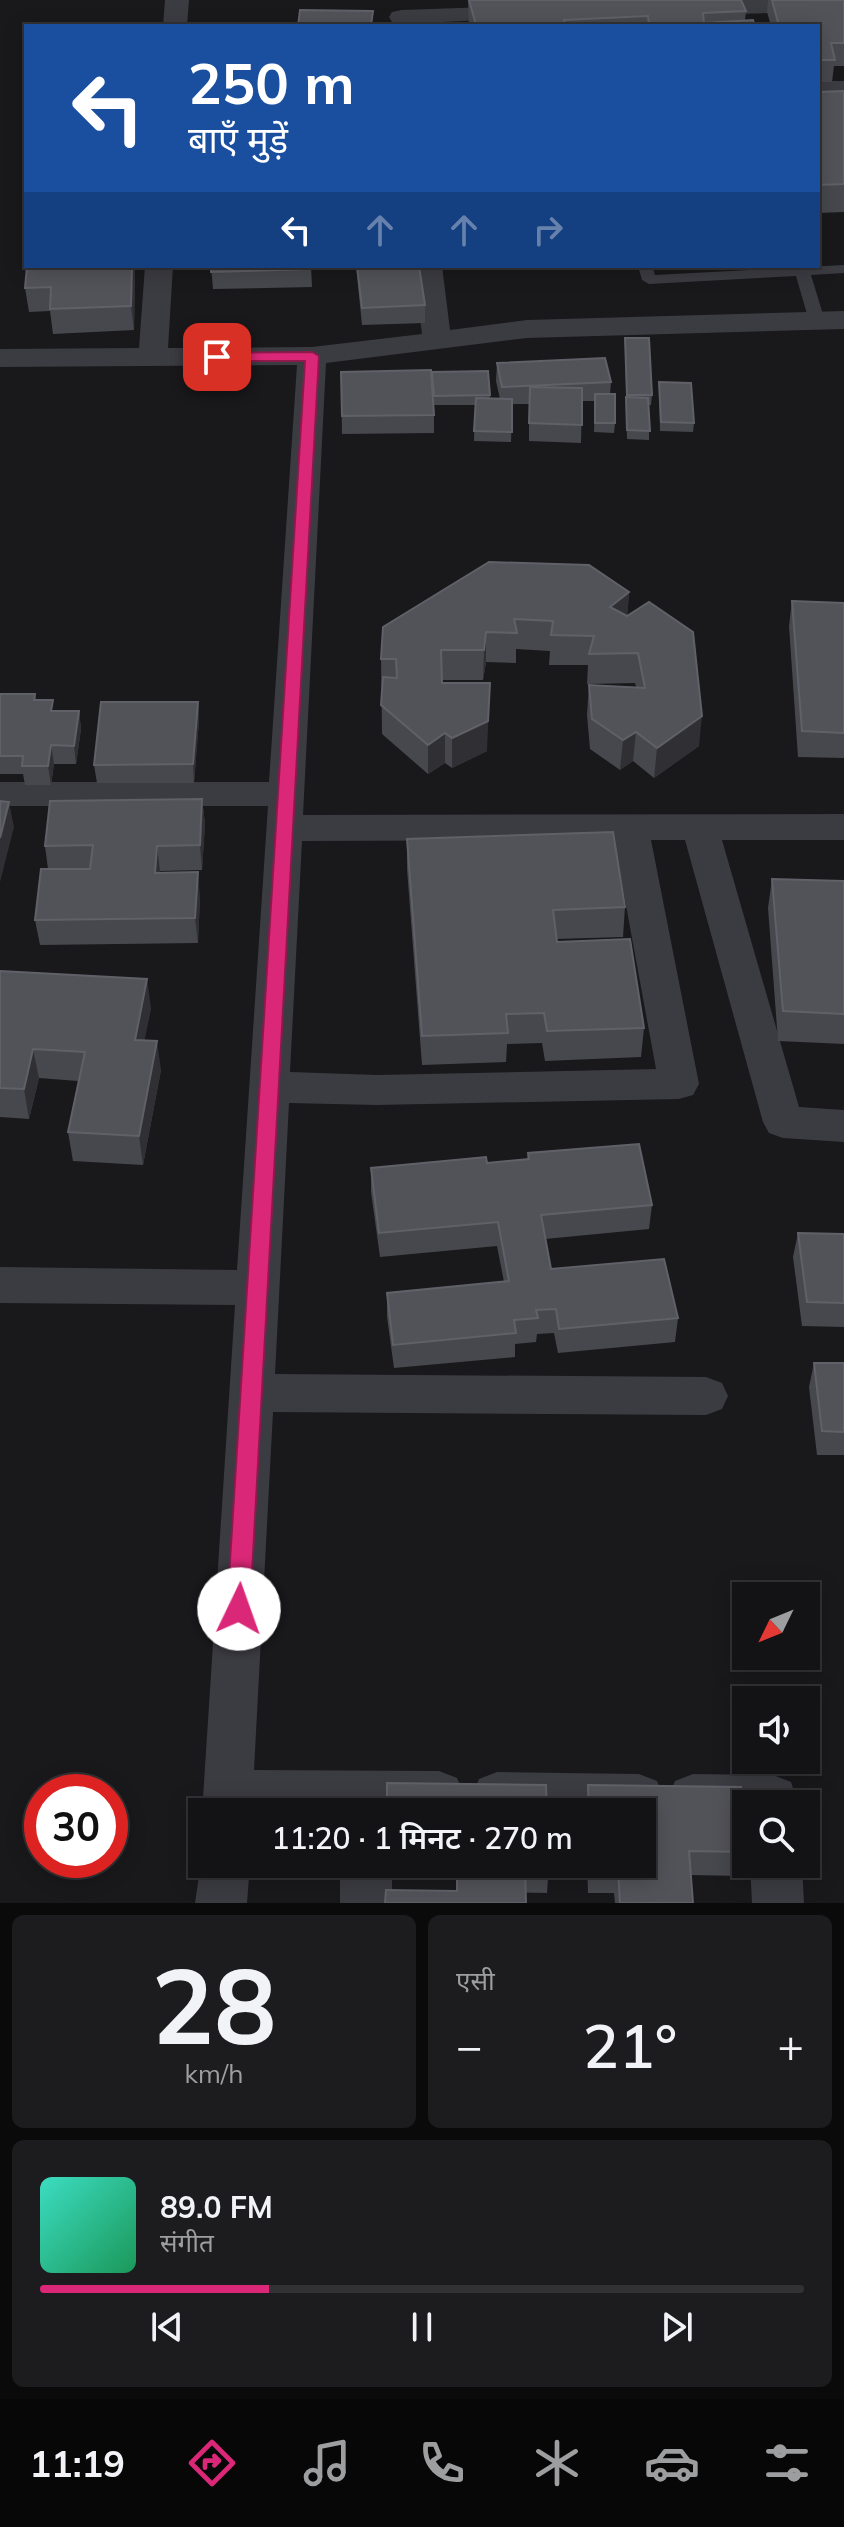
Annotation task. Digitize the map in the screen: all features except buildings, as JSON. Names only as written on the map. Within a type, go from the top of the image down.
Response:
[{"type":"street","points":[[175,24],[177,0]]},
{"type":"street","points":[[669,9],[844,4]]},
{"type":"street","points":[[400,14],[463,20],[541,12]]},
{"type":"street","points":[[820,89],[844,89]]},
{"type":"street","points":[[153,357],[159,268]]},
{"type":"street","points":[[428,268],[437,341]]},
{"type":"street","points":[[0,358],[312,356],[527,329],[830,320]]},
{"type":"street","points":[[227,1798],[312,356]]},
{"type":"street","points":[[0,794],[630,827],[844,827]]},
{"type":"street","points":[[269,1087],[377,1090],[679,1084],[630,827]]},
{"type":"street","points":[[700,827],[783,1122],[844,1126]]},
{"type":"street","points":[[0,1285],[258,1288]]},
{"type":"street","points":[[251,1393],[706,1396]]},
{"type":"street","points":[[656,1800],[732,1799]]},
{"type":"street","points":[[221,1903],[223,1878]]},
{"type":"street","points":[[366,1878],[366,1903]]},
{"type":"street","points":[[777,1878],[778,1903]]},
{"type":"lane","points":[[646,268],[649,280],[844,269]]},
{"type":"lane","points":[[802,271],[830,320]]},
{"type":"route","points":[[217,357],[312,356],[239,1609]]}]
